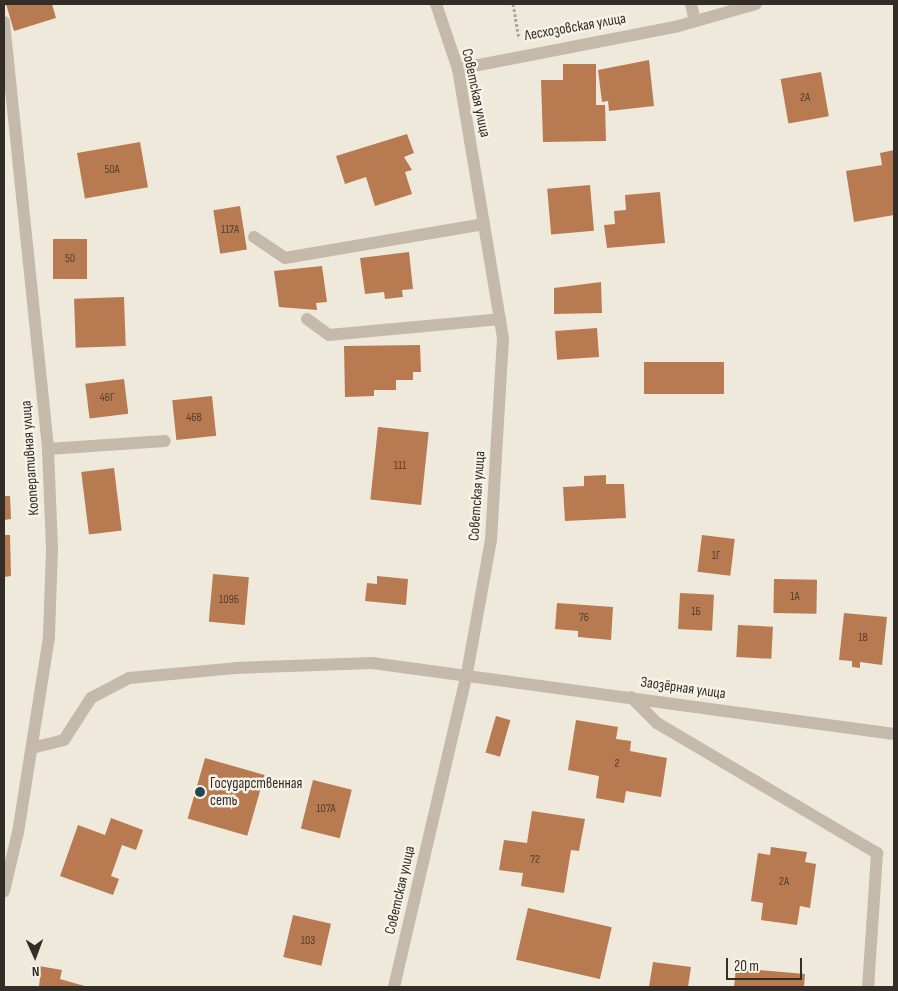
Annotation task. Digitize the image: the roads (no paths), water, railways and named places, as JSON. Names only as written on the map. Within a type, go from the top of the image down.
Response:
[{"type":"street","points":[[692,4],[695,21]]},
{"type":"street","name":"Лесхозовская улица","points":[[458,69],[522,53],[695,21],[756,4]]},
{"type":"street","name":"Советская улица","points":[[394,987],[468,674],[491,540],[503,338],[458,69],[436,5]]},
{"type":"street","name":"Кооперативная улица","points":[[4,22],[9,115],[48,449],[52,549],[49,637],[32,748],[4,890]]},
{"type":"street","points":[[254,237],[286,258],[484,224]]},
{"type":"street","points":[[307,319],[329,335],[500,319]]},
{"type":"street","points":[[48,449],[165,441]]},
{"type":"street","name":"Заозёрная улица","points":[[32,748],[64,740],[92,698],[129,678],[236,668],[372,663],[468,674],[894,734]]},
{"type":"street","points":[[630,697],[657,723],[877,853],[868,987]]},
{"type":"place","name":"Государственная сеть","points":[[200,792]]}]
